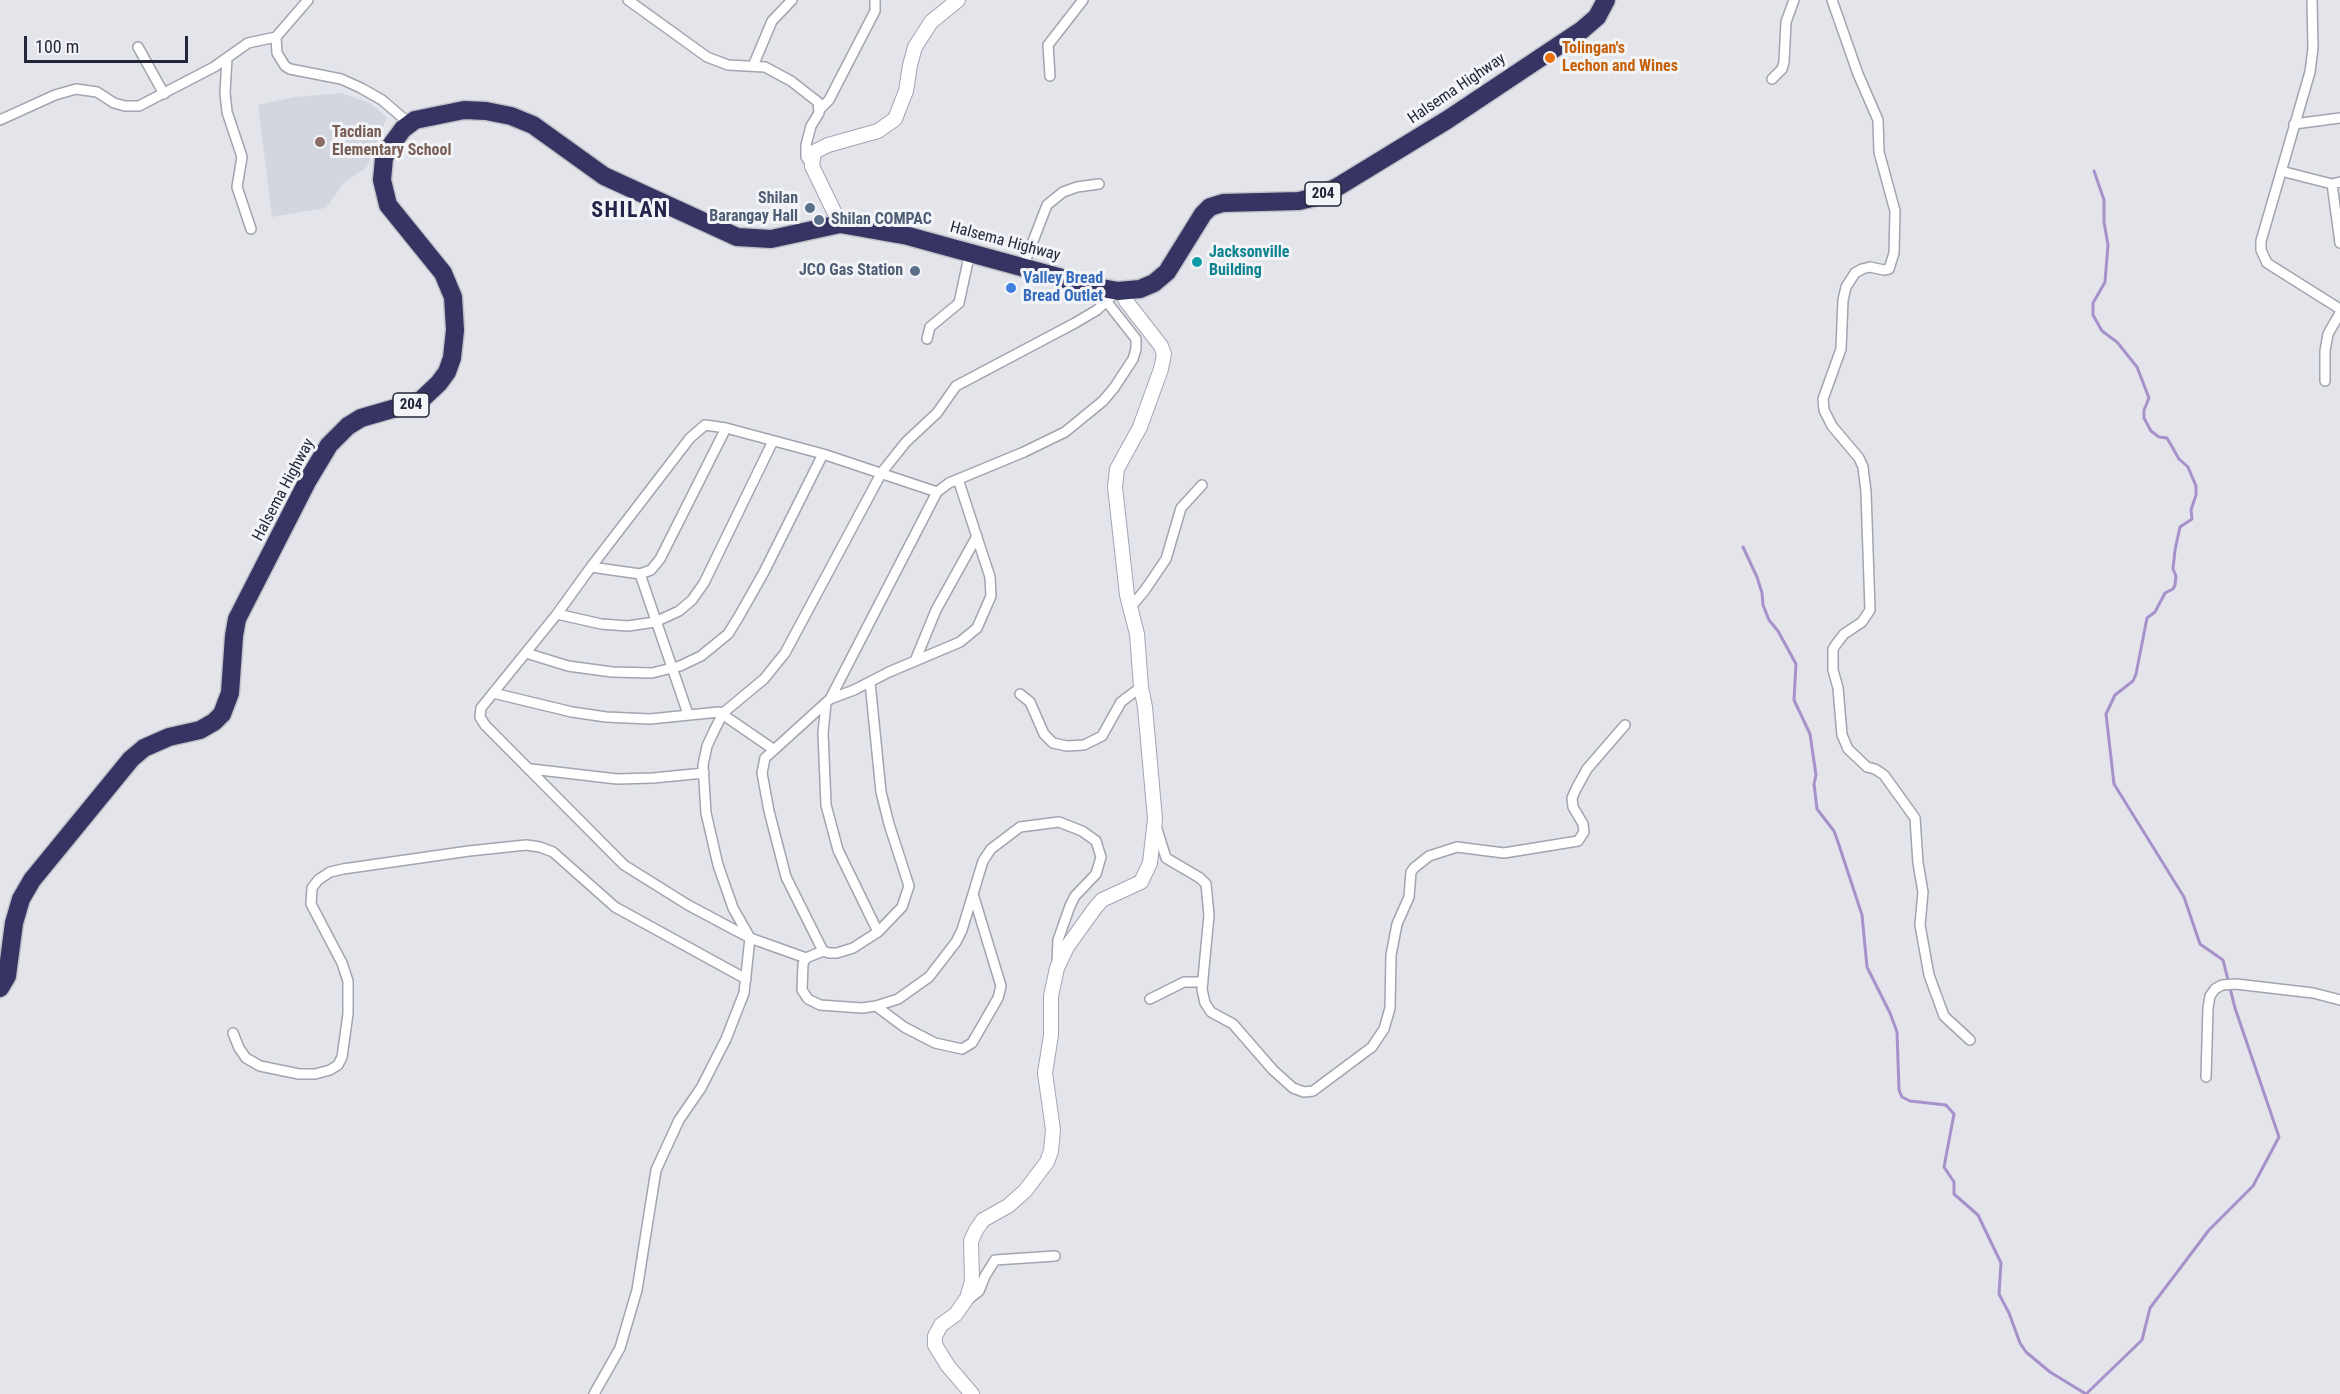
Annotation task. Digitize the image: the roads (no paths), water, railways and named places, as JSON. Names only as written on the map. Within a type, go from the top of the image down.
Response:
[{"type":"highway","name":"Halsema Highway","points":[[0,988],[7,976],[14,923],[21,899],[32,880],[131,759],[144,747],[169,736],[200,730],[222,714],[230,693],[237,619],[308,480],[329,445],[361,418],[420,401],[447,372],[452,358],[455,330],[453,297],[443,273],[388,205],[382,180],[384,158],[403,129],[410,124],[431,116],[464,110],[486,111],[510,116],[533,125],[604,176],[737,237],[771,239],[840,224],[908,236],[1116,294],[1140,289],[1162,278],[1203,214],[1210,207],[1223,202],[1299,201],[1320,196],[1447,120],[1582,30],[1597,17],[1606,0]]},
{"type":"street","points":[[308,0],[276,37],[280,60],[290,69],[341,79],[361,88],[382,100],[410,124]]},
{"type":"street","points":[[628,0],[707,57],[728,65],[765,67],[791,81],[818,102],[820,109]]},
{"type":"street","points":[[753,66],[772,21],[792,0]]},
{"type":"street","points":[[840,224],[806,157],[806,145],[811,126],[820,109],[829,100],[875,11],[875,0]]},
{"type":"street","points":[[812,166],[812,157],[817,149],[878,131],[895,119],[906,91],[915,47],[931,22],[958,0]]},
{"type":"street","points":[[1050,76],[1048,45],[1083,0]]},
{"type":"street","points":[[1772,79],[1782,69],[1784,62],[1786,22],[1794,0]]},
{"type":"street","points":[[1832,0],[1858,74],[1878,120],[1879,152],[1895,211],[1894,253],[1889,268],[1884,270],[1870,267],[1862,269],[1855,273],[1846,287],[1843,300],[1841,349],[1823,399],[1824,410],[1832,426],[1859,458],[1863,467],[1866,492],[1867,579],[1870,610],[1862,622],[1844,634],[1833,649],[1833,670],[1838,688],[1842,735],[1848,749],[1867,767],[1884,775],[1915,818],[1918,863],[1923,892],[1920,925],[1929,975],[1944,1016],[1970,1040]]},
{"type":"street","points":[[2312,0],[2312,61],[2261,241],[2263,258],[2268,263],[2340,311],[2328,334],[2325,351],[2325,381]]},
{"type":"street","points":[[0,120],[54,95],[76,89],[97,92],[114,103],[132,107],[164,94],[227,58],[253,40],[276,37]]},
{"type":"street","points":[[138,47],[164,94]]},
{"type":"street","points":[[227,58],[225,93],[227,112],[242,157],[237,187],[251,229]]},
{"type":"street","points":[[2294,124],[2340,118]]},
{"type":"street","points":[[2281,171],[2336,183],[2340,243]]},
{"type":"street","points":[[1023,267],[1047,205],[1063,192],[1077,187],[1099,184]]},
{"type":"street","points":[[927,339],[930,327],[959,303],[970,252]]},
{"type":"street","points":[[594,1394],[620,1348],[637,1290],[656,1170],[679,1120],[701,1088],[742,1003],[750,938],[733,908],[708,827],[704,773],[707,746],[723,713],[764,679],[785,653],[882,472],[906,442],[937,413],[960,383],[1075,323],[1116,294]]},
{"type":"street","points":[[878,932],[838,849],[826,805],[823,733],[828,701],[937,492],[958,479],[1024,452],[1065,432],[1103,401],[1114,388],[1133,360],[1136,349],[1136,339],[1116,294]]},
{"type":"street","points":[[1116,294],[1126,302],[1161,346],[1164,354],[1161,369],[1140,427],[1115,477],[1130,608],[1139,649],[1155,819],[1166,858],[1206,884],[1209,915],[1202,989],[1205,1003],[1211,1012],[1233,1024],[1273,1070],[1293,1088],[1304,1092],[1316,1090],[1372,1047],[1384,1029],[1390,1008],[1391,955],[1397,924],[1409,897],[1411,872],[1414,868],[1429,856],[1457,847],[1504,853],[1578,841],[1584,832],[1583,824],[1573,807],[1572,798],[1587,770],[1625,725]]},
{"type":"street","points":[[870,682],[881,792],[909,886],[902,907],[878,932],[845,951],[829,953],[823,951],[806,958],[750,938],[688,906],[630,870],[588,831],[480,717],[481,708],[557,614],[701,427],[710,425],[726,428],[823,454],[937,492]]},
{"type":"street","points":[[591,567],[640,574],[651,570],[660,559],[726,428]]},
{"type":"street","points":[[557,614],[601,624],[628,626],[655,622],[679,611],[692,600],[704,583],[773,441]]},
{"type":"street","points":[[526,653],[568,666],[612,672],[652,673],[671,669],[701,656],[728,634],[764,572],[823,454]]},
{"type":"street","points":[[823,951],[790,887],[771,819],[762,769],[765,758],[773,748],[828,701],[968,637],[977,628],[991,596],[990,578],[958,479]]},
{"type":"street","points":[[1130,608],[1166,559],[1180,507],[1202,486]]},
{"type":"street","points":[[915,661],[936,610],[978,536]]},
{"type":"street","points":[[640,574],[688,714]]},
{"type":"street","points":[[1020,694],[1030,702],[1044,734],[1053,742],[1067,746],[1084,746],[1102,736],[1121,702],[1142,687]]},
{"type":"street","points":[[493,693],[572,712],[606,717],[650,719],[688,714],[723,713],[773,748]]},
{"type":"street","points":[[531,770],[617,779],[704,773]]},
{"type":"street","points":[[1057,968],[1067,946],[1102,900],[1141,882],[1150,863],[1155,819]]},
{"type":"street","points":[[806,958],[801,982],[802,990],[808,999],[820,1005],[844,1008],[876,1006],[898,999],[929,977],[948,953],[962,930],[983,861],[991,849],[1020,826],[1059,822],[1082,831],[1096,841],[1101,857],[1099,868],[1070,906],[1058,939],[1057,968],[1051,996],[1051,1035],[1045,1073],[1053,1130],[1051,1151],[1047,1162],[1025,1191],[1008,1206],[983,1220],[976,1230],[971,1240],[972,1281],[965,1302]]},
{"type":"street","points":[[233,1033],[246,1058],[260,1066],[299,1074],[315,1074],[338,1065],[342,1057],[348,1014],[348,981],[342,963],[311,904],[312,888],[318,880],[330,872],[343,869],[526,845],[553,852],[615,907],[746,980]]},
{"type":"street","points":[[876,1006],[904,1027],[935,1043],[962,1049],[972,1043],[998,998],[1001,986],[973,894]]},
{"type":"street","points":[[1150,999],[1184,982],[1203,982]]},
{"type":"street","points":[[2206,1077],[2208,1008],[2210,996],[2215,989],[2222,985],[2236,984],[2313,993],[2340,1000]]},
{"type":"street","points":[[972,1394],[948,1366],[934,1340],[941,1324],[956,1314],[965,1302],[980,1291],[985,1276],[995,1260],[1055,1256]]},
{"type":"waterway","points":[[2086,1394],[2142,1340],[2150,1308],[2209,1230],[2253,1186],[2279,1137],[2235,1008],[2223,960],[2200,944],[2184,897],[2114,784],[2106,714],[2115,695],[2133,681],[2136,674],[2147,618],[2155,612],[2165,593],[2173,589],[2175,585],[2176,576],[2173,569],[2175,550],[2180,527],[2192,519],[2191,510],[2196,495],[2196,486],[2188,467],[2179,459],[2167,438],[2159,437],[2151,431],[2144,418],[2144,410],[2149,398],[2137,367],[2117,342],[2102,331],[2093,315],[2093,303],[2105,282],[2108,245],[2104,222],[2104,200],[2094,171]]},
{"type":"waterway","points":[[1743,547],[1757,577],[1769,620],[1778,631],[1796,664],[1794,700],[1810,734],[1816,775],[1814,784],[1817,809],[1834,831],[1838,842],[1862,915],[1867,967],[1897,1032],[1899,1090],[1902,1097],[1910,1101],[1946,1105],[1954,1114],[1944,1167],[1954,1182],[1954,1194],[1978,1215],[2001,1263],[1999,1294],[2020,1343],[2026,1352],[2050,1372],[2086,1394]]},
{"type":"place","name":"Tolingan's Lechon and Wines","points":[[1550,58]]},
{"type":"place","name":"Tacdian Elementary School","points":[[320,142]]},
{"type":"place","name":"Shilan Barangay Hall","points":[[810,208]]},
{"type":"place","name":"Shilan COMPAC","points":[[819,220]]},
{"type":"place","name":"Jacksonville Building","points":[[1197,262]]},
{"type":"place","name":"JCO Gas Station","points":[[915,271]]},
{"type":"place","name":"Valley Bread Bread Outlet","points":[[1011,288]]},
{"type":"district","name":"SHILAN","points":[[630,211]]}]
